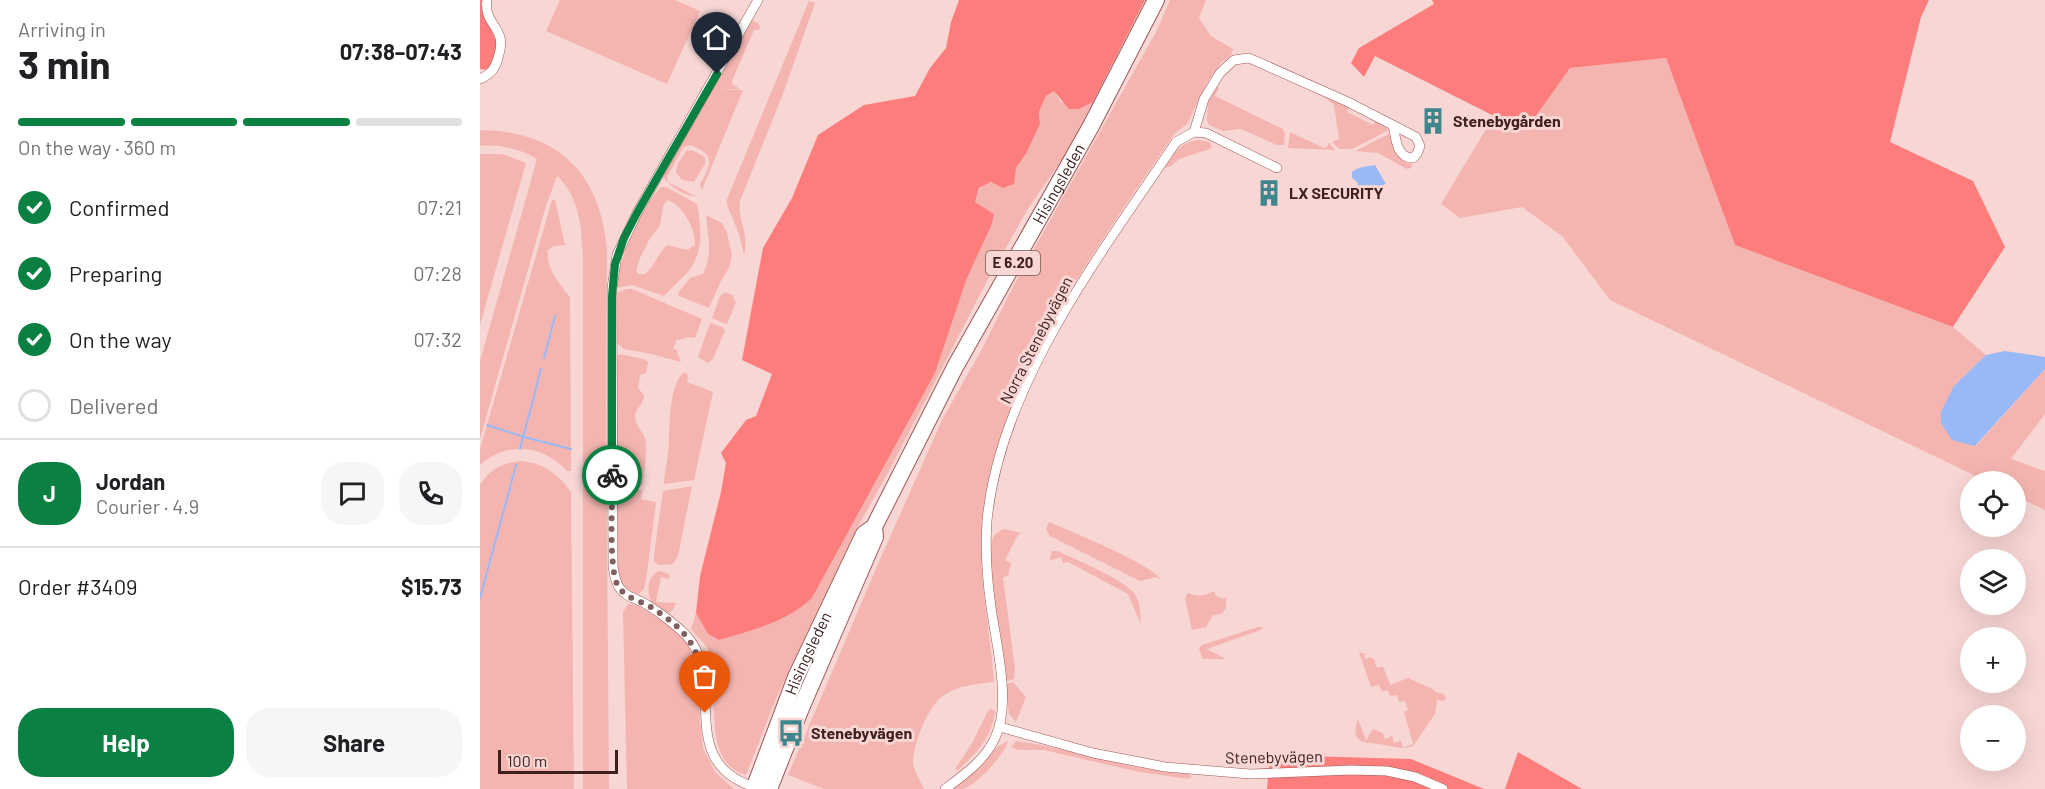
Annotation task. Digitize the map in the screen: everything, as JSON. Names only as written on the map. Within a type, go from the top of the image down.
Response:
[{"type":"highway","name":"Hisingsleden","points":[[760,788],[801,708],[875,537],[874,527],[955,367],[1091,126],[1156,0]]},
{"type":"street","points":[[480,79],[489,75],[495,67],[502,47],[500,32],[487,15],[487,0]]},
{"type":"street","points":[[759,0],[624,238],[615,264],[612,288],[611,354],[613,559],[618,586],[624,594],[674,623],[693,644],[702,668],[707,732],[714,756],[730,775],[744,784],[760,788]]},
{"type":"street","points":[[1277,168],[1206,133],[1194,132],[1207,92],[1227,65],[1238,59],[1262,62],[1393,125]]},
{"type":"street","name":"Norra Stenebyvägen","points":[[945,789],[981,759],[988,750],[999,727],[1003,707],[987,578],[986,542],[992,487],[1000,452],[1029,381],[1059,321],[1101,251],[1176,142],[1194,132]]},
{"type":"street","name":"Stenebyvägen","points":[[999,727],[1093,753],[1152,765],[1235,774],[1374,770],[1407,775],[1443,789]]},
{"type":"shaded area","points":[[480,0],[482,0],[481,4],[498,46],[489,70],[480,69]]},
{"type":"shaded area","points":[[560,0],[675,0],[700,11],[667,84],[546,31]]},
{"type":"shaded area","points":[[959,0],[1145,0],[1093,102],[1079,109],[1069,109],[1054,91],[1046,96],[1039,112],[1040,124],[1027,152],[1016,168],[1014,184],[1003,188],[991,182],[979,188],[975,202],[994,214],[992,224],[967,278],[935,373],[812,598],[780,619],[719,640],[708,634],[696,613],[700,576],[726,463],[721,453],[746,420],[756,416],[772,374],[742,360],[763,248],[792,198],[818,135],[864,105],[915,96],[930,68],[946,48],[951,22]]},
{"type":"shaded area","points":[[1170,0],[1206,0],[1199,18],[1211,36],[1233,49],[1231,55],[1221,63],[1207,83],[1187,124],[1174,134],[1080,275],[1051,324],[1026,375],[1005,427],[990,480],[982,536],[984,591],[994,682],[956,689],[944,695],[932,707],[922,726],[913,763],[924,789],[824,789],[788,775],[943,418],[981,351],[1016,281],[1156,32]]},
{"type":"shaded area","points":[[1432,0],[1929,0],[1921,17],[1890,142],[1973,181],[2005,247],[1953,327],[1735,245],[1666,58],[1570,68],[1533,120],[1494,116],[1375,56],[1364,77],[1351,63],[1359,48],[1434,4]]},
{"type":"shaded area","points":[[809,1],[815,3],[783,94],[740,201],[745,240],[744,255],[727,199]]},
{"type":"shaded area","points":[[751,20],[758,23],[760,27],[759,30],[754,30],[732,81],[732,84],[740,89],[718,89],[743,90],[702,190],[700,184],[708,168],[709,159],[707,155],[693,146],[688,145],[683,148],[667,177],[668,182],[698,196],[689,195],[683,193],[673,187],[665,180],[663,176]]},
{"type":"shaded area","points":[[1666,58],[1735,245],[1953,327],[1986,355],[1954,386],[1976,446],[2045,369],[2045,414],[2011,459],[2045,471],[2045,510],[2026,501],[2026,471],[1965,471],[1610,300],[1562,236],[1522,207],[1460,218],[1441,204],[1494,116],[1533,119],[1570,68]]},
{"type":"shaded area","points":[[1298,84],[1349,107],[1347,112],[1373,125],[1376,120],[1389,130],[1352,149],[1340,149],[1332,142],[1339,139],[1334,105]]},
{"type":"shaded area","points":[[1217,86],[1219,88],[1215,96],[1283,129],[1284,145],[1277,145],[1241,129],[1223,131],[1209,125],[1207,121],[1208,98]]},
{"type":"shaded area","points":[[1054,90],[1060,101],[1079,109],[1093,102],[1093,107],[1071,147],[1029,207],[987,281],[857,528],[778,694],[746,775],[731,768],[722,756],[717,740],[714,722],[713,668],[709,650],[691,629],[696,613],[708,634],[719,640],[780,619],[812,598],[935,373],[967,278],[992,224],[994,214],[975,202],[977,194],[984,185],[989,183],[1013,184],[1016,168],[1027,152],[1040,124],[1039,112],[1046,96]]},
{"type":"shaded area","points":[[480,130],[508,132],[532,138],[553,148],[571,162],[585,179],[596,200],[603,224],[607,251],[609,789],[583,789],[583,262],[579,216],[571,195],[557,176],[546,206],[480,439],[480,361],[537,159],[510,148],[480,146]]},
{"type":"shaded area","points":[[1290,132],[1322,147],[1326,148],[1329,143],[1335,150],[1288,148]]},
{"type":"shaded area","points":[[1391,133],[1398,157],[1412,164],[1411,168],[1407,169],[1378,153],[1355,151]]},
{"type":"shaded area","points":[[1199,140],[1209,142],[1212,147],[1179,159],[1171,166],[1164,168],[1178,149]]},
{"type":"shaded area","points":[[687,150],[705,157],[705,164],[694,182],[682,180],[676,172],[678,163]]},
{"type":"shaded area","points":[[480,154],[502,154],[526,163],[480,325]]},
{"type":"shaded area","points":[[661,187],[666,187],[697,204],[700,223],[700,242],[695,260],[691,268],[664,296],[632,285],[616,288],[626,248],[638,221]],"holes":[[[667,200],[673,202],[691,225],[695,245],[687,250],[667,245],[648,271],[645,274],[638,274],[636,270],[640,258],[650,238],[660,226],[663,206]]]},
{"type":"shaded area","points":[[552,200],[555,200],[565,245],[554,246],[548,250],[549,263],[554,275],[570,297],[571,471],[567,471],[547,456],[525,449],[501,452],[480,465],[480,449]]},
{"type":"shaded area","points":[[706,215],[722,223],[732,255],[729,268],[709,308],[679,296],[678,293],[690,278],[703,274],[706,266],[709,245]]},
{"type":"shaded area","points":[[632,289],[702,319],[695,338],[677,339],[673,349],[676,349],[681,362],[624,349],[617,343],[616,293]]},
{"type":"shaded area","points":[[725,292],[732,295],[736,302],[726,324],[712,318],[720,296]]},
{"type":"shaded area","points":[[710,323],[723,327],[725,330],[713,359],[708,363],[698,357]]},
{"type":"shaded area","points":[[620,354],[648,362],[646,373],[640,375],[638,388],[644,398],[635,416],[646,443],[642,486],[622,485],[617,482],[616,357]]},
{"type":"shaded area","points":[[683,373],[688,376],[687,382],[713,392],[694,480],[664,484],[674,390]]},
{"type":"shaded area","points":[[520,461],[536,464],[549,470],[571,492],[574,789],[480,789],[480,485],[497,468],[507,463]]},
{"type":"shaded area","points":[[692,486],[678,556],[673,564],[659,565],[654,562],[654,555],[663,491]]},
{"type":"shaded area","points":[[616,490],[642,490],[641,499],[656,502],[644,589],[636,596],[630,594],[617,578]]},
{"type":"shaded area","points":[[1049,522],[1127,557],[1161,580],[1156,577],[1140,581],[1050,536],[1046,529]]},
{"type":"shaded area","points":[[1005,529],[1021,533],[1005,560],[1011,563],[1008,576],[1003,577],[1015,669],[1014,679],[1007,681],[1001,656],[991,568],[992,541],[998,532]]},
{"type":"shaded area","points":[[1052,551],[1057,551],[1100,571],[1131,590],[1139,603],[1141,624],[1128,594],[1068,562],[1063,563],[1061,557],[1049,561]]},
{"type":"shaded area","points":[[660,571],[669,574],[669,579],[661,577],[656,602],[676,603],[669,613],[653,605],[649,596],[652,576]]},
{"type":"shaded area","points":[[1215,591],[1215,595],[1223,599],[1226,597],[1226,608],[1222,614],[1213,615],[1206,627],[1192,630],[1185,599],[1187,594],[1202,595]]},
{"type":"shaded area","points":[[628,604],[638,606],[679,632],[689,647],[694,661],[703,748],[715,772],[734,789],[627,789],[623,612]]},
{"type":"shaded area","points":[[1258,627],[1263,629],[1207,649],[1226,659],[1203,659],[1199,649],[1202,645]]},
{"type":"shaded area","points":[[1359,652],[1365,654],[1364,657],[1367,659],[1369,657],[1374,659],[1377,668],[1383,666],[1390,685],[1408,678],[1444,694],[1446,698],[1443,701],[1437,700],[1435,714],[1413,746],[1403,748],[1413,744],[1404,712],[1408,710],[1405,701],[1399,702],[1397,695],[1390,696],[1388,690],[1382,692],[1379,685],[1371,687]]},
{"type":"shaded area","points":[[1013,682],[1026,697],[1016,722],[1009,714],[1006,684]]},
{"type":"shaded area","points":[[991,709],[995,711],[987,737],[958,770],[955,769],[971,745],[988,711]]},
{"type":"shaded area","points":[[1358,719],[1366,740],[1373,729],[1383,733],[1385,739],[1392,736],[1394,743],[1401,741],[1403,748],[1361,741],[1356,734]]},
{"type":"shaded area","points":[[1008,741],[1002,754],[982,776],[969,787],[953,789],[977,770],[997,747]]},
{"type":"shaded area","points":[[1016,741],[1136,767],[1192,776],[1189,779],[1139,772],[1044,750],[1018,750],[1011,747]]},
{"type":"shaded area","points":[[1518,752],[1582,789],[1505,789]]},
{"type":"shaded area","points":[[1270,755],[1411,759],[1484,789],[1267,789]]},
{"type":"water","points":[[1375,165],[1386,184],[1368,190],[1359,188],[1357,182],[1352,178],[1352,172]]},
{"type":"water","points":[[2005,351],[2045,357],[2045,369],[1975,446],[1952,440],[1941,423],[1941,412],[1954,386],[1986,355]]},
{"type":"waterway","points":[[544,358],[555,316]]},
{"type":"waterway","points":[[520,449],[541,369]]},
{"type":"waterway","points":[[487,425],[571,449]]},
{"type":"waterway","points":[[480,598],[516,465]]},
{"type":"way so far","points":[[612,475],[613,566],[618,586],[624,594],[674,623],[693,644],[702,668],[705,713]]},
{"type":"place","name":"Stenebygården","points":[[1433,121]]},
{"type":"place","name":"LX SECURITY","points":[[1269,193]]},
{"type":"place","name":"Stenebyvägen","points":[[791,733]]},
{"type":"route","points":[[612,475],[612,288],[617,255],[638,211],[717,74]]}]
